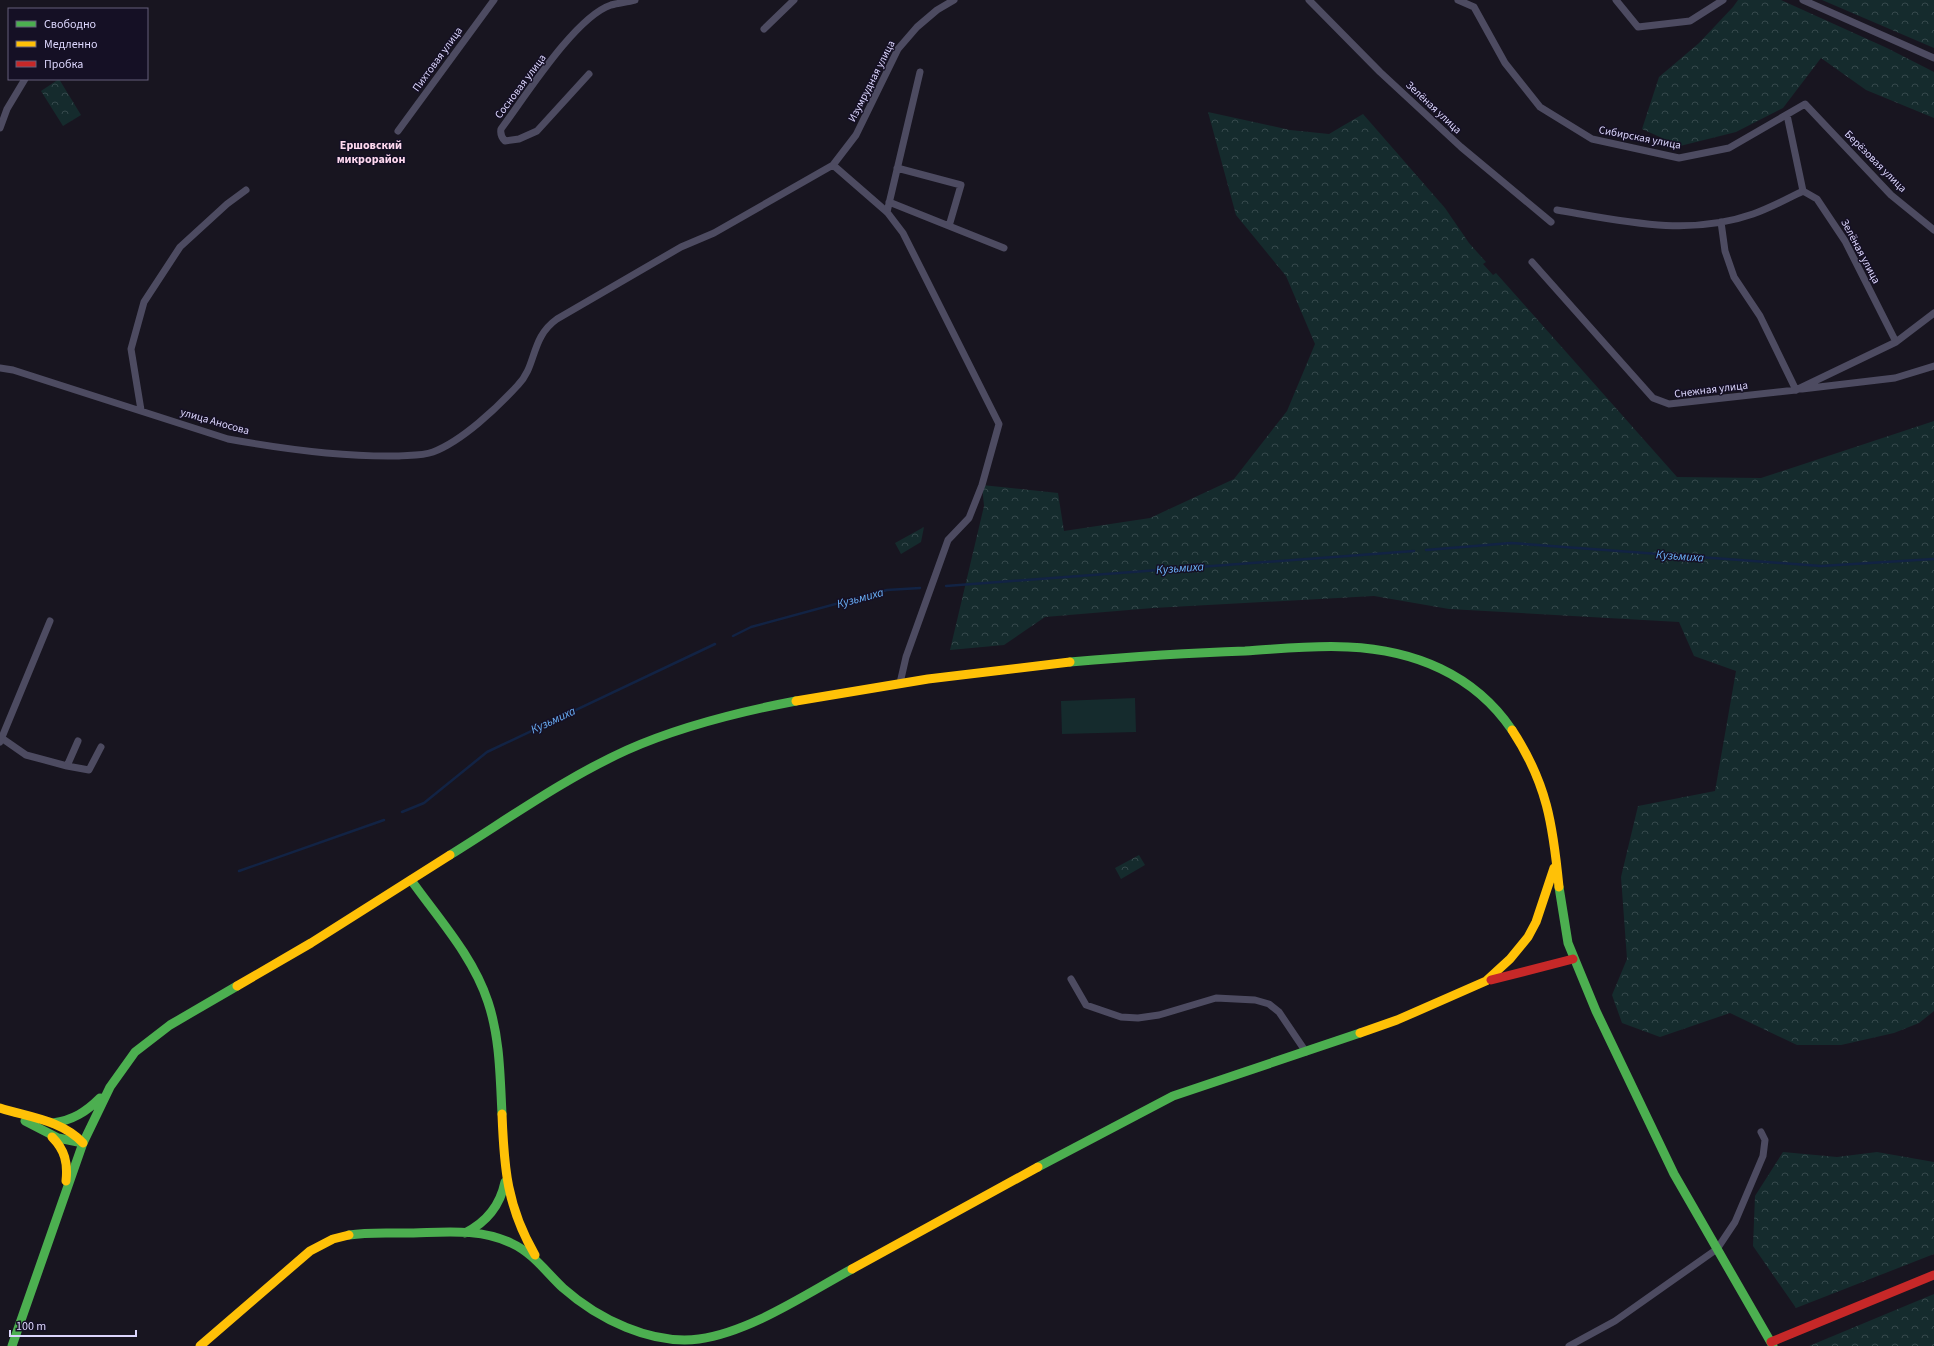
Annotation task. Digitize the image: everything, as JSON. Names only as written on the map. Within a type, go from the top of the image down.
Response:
[{"type":"main road","points":[[12,1346],[84,1143],[110,1087],[126,1062],[152,1037],[274,966],[561,785],[602,762],[638,745],[672,733],[744,713],[900,683],[1013,667],[1104,658],[1285,649],[1348,647],[1382,651],[1415,658],[1448,670],[1473,686],[1497,711],[1516,735],[1529,756],[1540,779],[1552,830],[1562,916],[1573,959],[1669,1165],[1772,1344],[1934,1275]]},
{"type":"main road","points":[[1486,981],[1510,959],[1528,937],[1536,922],[1556,861]]},
{"type":"main road","points":[[411,880],[470,966],[487,1000],[493,1020],[506,1175],[510,1198],[518,1222],[540,1263]]},
{"type":"main road","points":[[200,1346],[323,1243],[336,1237],[359,1232],[465,1233],[509,1241],[525,1250],[540,1263],[562,1287],[578,1300],[603,1316],[634,1329],[685,1343],[709,1338],[733,1331],[760,1320],[1026,1173],[1173,1096],[1306,1052],[1423,1010],[1486,981],[1573,959]]},
{"type":"main road","points":[[50,1123],[67,1122],[79,1117],[91,1108],[110,1087]]},
{"type":"main road","points":[[3,1109],[71,1131],[84,1143]]},
{"type":"main road","points":[[3,1109],[47,1133],[67,1141],[84,1143]]},
{"type":"main road","points":[[47,1133],[59,1143],[65,1154],[67,1168],[65,1194]]},
{"type":"main road","points":[[465,1233],[478,1227],[497,1207],[504,1192],[506,1175]]},
{"type":"main road","points":[[8,1346],[23,1316]]},
{"type":"street","name":"Пихтовая улица","points":[[398,131],[494,0]]},
{"type":"street","name":"Сосновая улица","points":[[589,74],[537,131],[519,139],[505,141],[502,138],[500,134],[501,129],[578,28],[610,6],[635,0]]},
{"type":"street","points":[[764,30],[794,0]]},
{"type":"street","name":"Изумрудная улица","points":[[833,165],[856,135],[898,49],[917,27],[937,10],[954,0]]},
{"type":"street","name":"Зелёная улица","points":[[1308,0],[1380,72],[1456,142],[1551,222]]},
{"type":"street","name":"Сибирская улица","points":[[1458,0],[1474,7],[1505,63],[1540,108],[1592,139],[1680,158],[1729,148],[1805,104]]},
{"type":"street","points":[[1616,0],[1638,27],[1690,21],[1723,0]]},
{"type":"street","points":[[1803,0],[1934,58]]},
{"type":"street","points":[[886,212],[920,72]]},
{"type":"street","points":[[0,128],[7,109],[24,80]]},
{"type":"street","name":"Берёзовая улица","points":[[1805,104],[1891,195],[1934,230]]},
{"type":"street","points":[[1557,210],[1653,226],[1690,227],[1721,222],[1753,214],[1803,191],[1787,115]]},
{"type":"street","points":[[833,165],[886,212],[903,233],[999,424],[982,485],[969,518],[948,540],[906,657],[900,683]]},
{"type":"street","name":"улица Аносова","points":[[0,368],[13,370],[228,439],[260,445],[362,457],[432,452],[458,440],[520,384],[540,336],[547,326],[557,318],[681,247],[714,232],[833,165]]},
{"type":"street","points":[[897,168],[961,185],[949,226]]},
{"type":"street","points":[[141,410],[131,349],[144,302],[180,247],[227,204],[246,190]]},
{"type":"street","name":"Зелёная улица","points":[[1803,191],[1817,199],[1845,241],[1896,342]]},
{"type":"street","points":[[889,202],[1004,248]]},
{"type":"street","points":[[1721,222],[1725,251],[1734,277],[1760,316],[1796,390],[1895,378],[1934,366]]},
{"type":"street","name":"Снежная улица","points":[[1532,262],[1653,398],[1669,404],[1796,390],[1896,342],[1934,313]]},
{"type":"street","points":[[50,621],[1,739],[26,755],[67,766],[89,770],[101,747]]},
{"type":"street","points":[[67,766],[78,741]]},
{"type":"street","points":[[1071,979],[1086,1005],[1121,1017],[1138,1018],[1159,1015],[1216,998],[1255,1000],[1270,1004],[1279,1012],[1306,1052]]},
{"type":"street","points":[[1569,1346],[1615,1321],[1717,1249],[1735,1222],[1763,1156],[1765,1140],[1762,1132]]},
{"type":"green space","points":[[1738,0],[1781,0],[1887,48],[1934,72],[1934,118],[1866,90],[1821,58],[1783,108],[1736,132],[1680,146],[1642,129],[1659,77],[1699,43]]},
{"type":"green space","points":[[1822,0],[1934,0],[1934,48]]},
{"type":"green space","points":[[60,80],[81,115],[63,126],[41,91]]},
{"type":"green space","points":[[1208,112],[1290,130],[1329,134],[1363,114],[1445,208],[1469,243],[1486,262],[1483,264],[1493,275],[1496,273],[1677,477],[1761,478],[1934,421],[1934,1011],[1919,1023],[1894,1033],[1841,1045],[1797,1045],[1730,1013],[1660,1037],[1622,1023],[1612,995],[1627,959],[1621,877],[1638,806],[1715,791],[1736,671],[1694,656],[1679,622],[1449,609],[1374,596],[1153,608],[1045,617],[1004,645],[950,650],[984,506],[982,485],[1058,493],[1064,531],[1150,518],[1234,479],[1287,411],[1315,344],[1286,276],[1236,215]]},
{"type":"green space","points":[[924,527],[921,542],[901,554],[895,543]]},
{"type":"green space","points":[[1135,698],[1136,732],[1062,734],[1061,701]]},
{"type":"green space","points":[[1139,855],[1145,865],[1121,879],[1115,868]]},
{"type":"green space","points":[[1783,1152],[1837,1157],[1877,1152],[1934,1162],[1934,1254],[1796,1308],[1753,1246],[1755,1196]]},
{"type":"green space","points":[[1934,1294],[1934,1346],[1809,1346]]},
{"type":"waterway","name":"Кузьмиха","points":[[1426,550],[1511,543],[1821,566],[1934,559]]},
{"type":"waterway","name":"Кузьмиха","points":[[946,586],[1414,551]]},
{"type":"waterway","name":"Кузьмиха","points":[[733,636],[751,627],[887,590],[920,588]]},
{"type":"waterway","name":"Кузьмиха","points":[[402,812],[424,803],[487,752],[715,644]]},
{"type":"waterway","name":"Кузьмиха","points":[[239,871],[384,820]]},
{"type":"traffic: fast","points":[[1070,662],[1158,655],[1309,647],[1348,647],[1372,649],[1396,653],[1419,660],[1461,680],[1480,694],[1497,710],[1512,730]]},
{"type":"traffic: fast","points":[[450,855],[581,773],[647,741],[710,721],[796,701]]},
{"type":"traffic: fast","points":[[411,880],[464,953],[488,1002],[495,1029],[499,1057],[502,1114]]},
{"type":"traffic: fast","points":[[1559,887],[1568,943],[1596,1011],[1674,1174],[1773,1346]]},
{"type":"traffic: fast","points":[[12,1346],[83,1143],[110,1087],[135,1052],[170,1025],[237,986]]},
{"type":"traffic: fast","points":[[1038,1167],[1173,1096],[1360,1033]]},
{"type":"traffic: fast","points":[[53,1123],[67,1120],[79,1115],[100,1098]]},
{"type":"traffic: fast","points":[[25,1121],[58,1138],[83,1143]]},
{"type":"traffic: fast","points":[[465,1233],[480,1224],[496,1206],[500,1199],[505,1182]]},
{"type":"traffic: fast","points":[[349,1235],[369,1233],[458,1232],[498,1238],[511,1243],[526,1252],[563,1288],[592,1310],[644,1334],[681,1340],[699,1339],[738,1329],[777,1311],[852,1269]]},
{"type":"traffic: slow","points":[[796,701],[928,679],[1070,662]]},
{"type":"traffic: slow","points":[[1512,730],[1524,749],[1541,787],[1551,824],[1559,887]]},
{"type":"traffic: slow","points":[[237,986],[311,943],[450,855]]},
{"type":"traffic: slow","points":[[1360,1033],[1397,1020],[1486,981],[1510,959],[1528,937],[1536,922],[1554,868]]},
{"type":"traffic: slow","points":[[0,1108],[55,1124],[75,1135],[83,1143]]},
{"type":"traffic: slow","points":[[502,1114],[504,1152],[509,1187],[518,1220],[535,1255]]},
{"type":"traffic: slow","points":[[52,1137],[60,1147],[65,1157],[66,1181]]},
{"type":"traffic: slow","points":[[852,1269],[1038,1167]]},
{"type":"traffic: slow","points":[[200,1346],[310,1251],[333,1239],[349,1235]]},
{"type":"traffic: jam","points":[[1491,980],[1573,959]]},
{"type":"traffic: jam","points":[[1771,1342],[1934,1275]]},
{"type":"district","name":"Ершовский микрорайон","points":[[371,152]]}]
